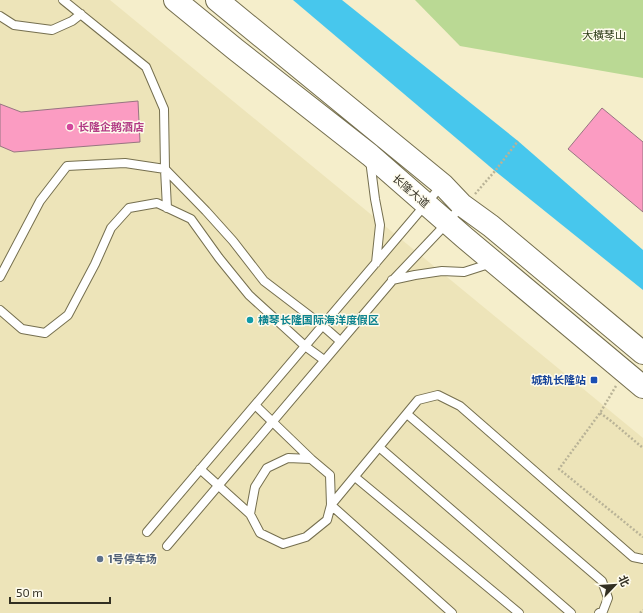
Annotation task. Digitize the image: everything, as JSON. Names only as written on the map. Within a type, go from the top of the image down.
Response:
[{"type":"main road","name":"长隆大道","points":[[175,0],[370,156],[494,263],[643,387]]},
{"type":"main road","points":[[217,0],[443,185],[463,205],[491,226],[643,353]]},
{"type":"lane","points":[[63,0],[146,67],[164,109],[165,169],[168,208]]},
{"type":"lane","points":[[0,16],[14,25],[52,30],[72,21],[81,14]]},
{"type":"lane","points":[[370,156],[375,199],[380,225],[376,263]]},
{"type":"lane","points":[[0,277],[40,200],[67,166],[125,163],[165,169],[233,241],[264,281],[340,341]]},
{"type":"lane","points":[[147,532],[443,185]]},
{"type":"lane","points":[[0,310],[22,329],[45,333],[68,315],[95,264],[111,228],[129,208],[157,203],[191,219],[219,258],[249,295],[305,346],[324,360]]},
{"type":"lane","points":[[167,546],[392,281],[463,205]]},
{"type":"lane","points":[[392,281],[415,275],[442,271],[464,272],[494,263]]},
{"type":"lane","points":[[331,506],[418,400],[438,395],[460,406],[633,557],[643,559]]},
{"type":"lane","points":[[200,469],[250,514],[260,533],[283,544],[306,537],[327,520],[331,506],[330,475],[254,405]]},
{"type":"lane","points":[[407,414],[602,581],[608,598],[603,611],[599,613]]},
{"type":"lane","points":[[379,447],[571,613]]},
{"type":"lane","points":[[250,514],[256,487],[267,468],[288,458],[311,459]]},
{"type":"lane","points":[[355,477],[519,613]]},
{"type":"lane","points":[[331,506],[452,613]]},
{"type":"path","points":[[463,205],[495,171],[518,141]]},
{"type":"path","points":[[625,372],[600,413],[559,469],[643,537]]},
{"type":"path","points":[[600,413],[643,448]]},
{"type":"path","points":[[640,613],[643,610]]},
{"type":"shaded area","name":"横琴长隆国际海洋度假区","points":[[0,0],[110,0],[643,438],[643,613],[0,613]]},
{"type":"green space","name":"大橫琴山","points":[[415,0],[643,0],[643,78],[460,46]]},
{"type":"water","points":[[293,0],[342,0],[518,141],[643,250],[643,290],[495,171]]},
{"type":"building","name":"长隆企鹅酒店","points":[[138,101],[140,142],[14,152],[0,146],[0,104],[21,112]]},
{"type":"building","points":[[602,108],[643,142],[643,212],[568,149]]},
{"type":"place","name":"长隆企鹅酒店","points":[[70,127]]},
{"type":"place","name":"横琴长隆国际海洋度假区","points":[[250,320]]},
{"type":"place","name":"城轨长隆站","points":[[594,380]]},
{"type":"place","name":"1号停车场","points":[[100,559]]}]
